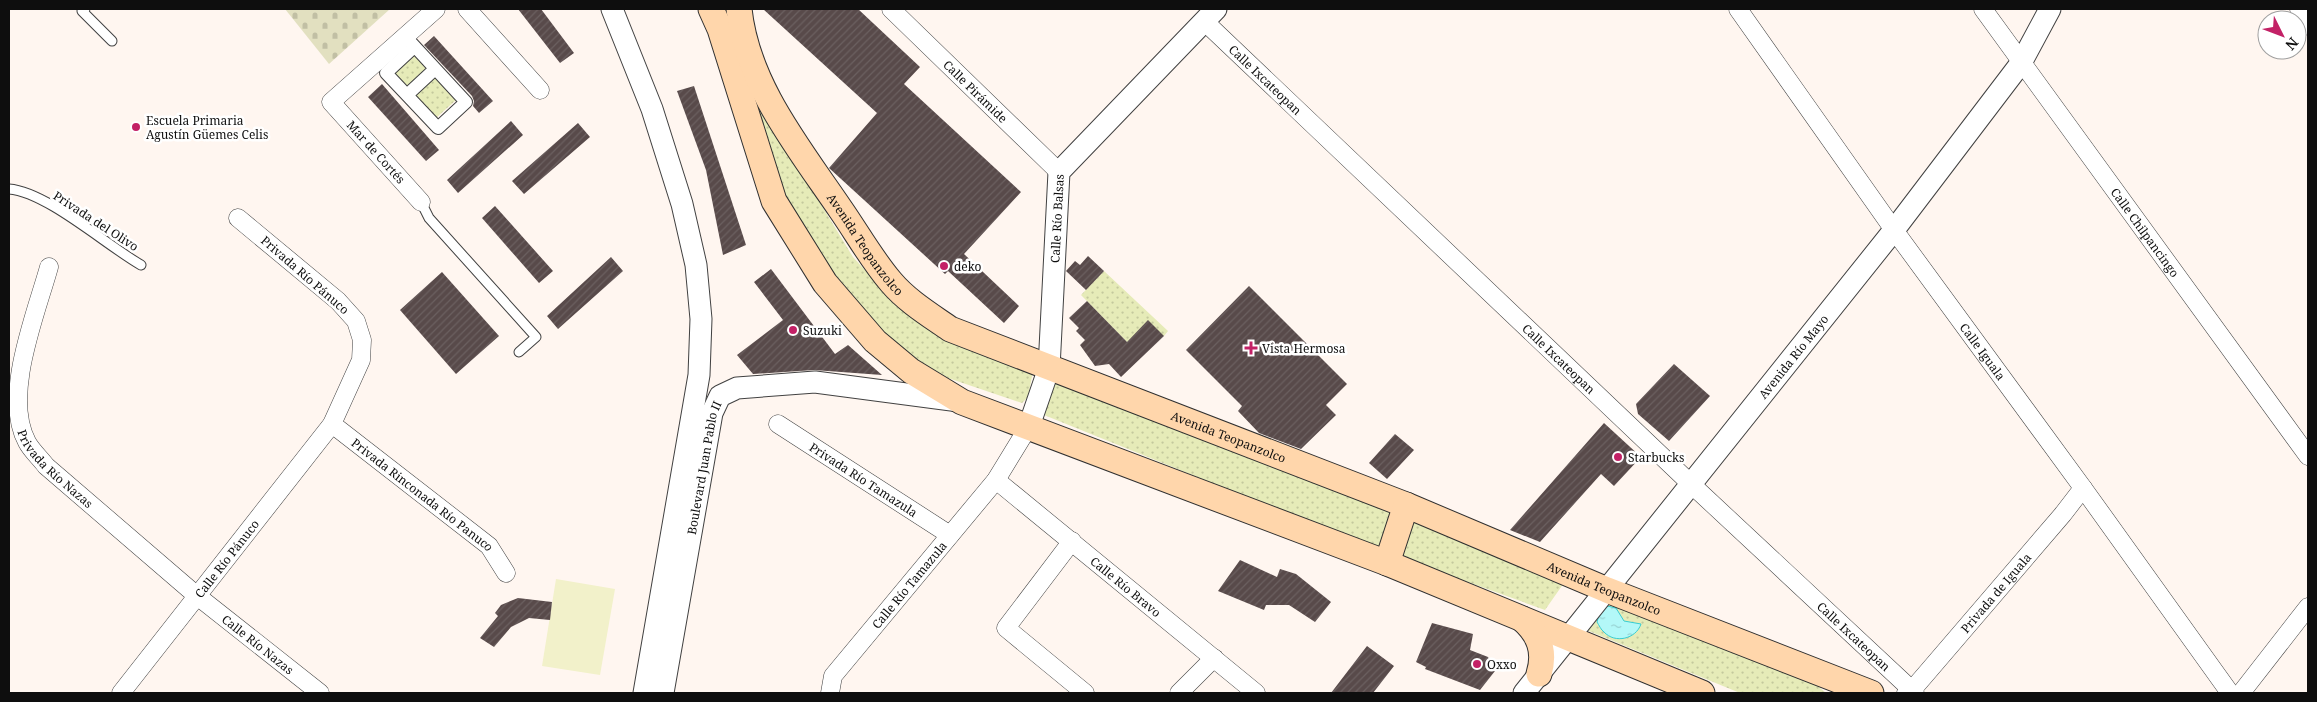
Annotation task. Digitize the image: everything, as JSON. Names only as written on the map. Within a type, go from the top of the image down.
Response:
[{"type":"main road","points":[[711,9],[720,29],[774,201],[825,283],[875,341],[911,371],[962,402],[1030,426],[1387,563],[1702,693]]},
{"type":"main road","name":"Avenida Teopanzolco","points":[[739,9],[741,32],[759,84],[796,145],[891,282],[919,308],[950,329],[1406,505],[1844,687],[1871,693]]},
{"type":"main road","points":[[1387,563],[1406,505]]},
{"type":"main road","points":[[1522,619],[1536,634],[1540,643],[1542,659],[1540,674]]},
{"type":"street","points":[[410,41],[466,102],[438,128],[386,73],[410,41],[436,9]]},
{"type":"street","points":[[467,9],[540,90]]},
{"type":"street","name":"Boulevard Juan Pablo II","points":[[612,9],[652,109],[682,204],[696,265],[701,319],[699,375],[644,693]]},
{"type":"street","name":"Calle Pirámide","points":[[891,9],[1059,172]]},
{"type":"street","name":"Calle Iguala","points":[[1738,9],[1894,230],[2230,693]]},
{"type":"street","name":"Calle Chilpancingo","points":[[1984,9],[2021,63],[2308,456]]},
{"type":"street","name":"Avenida Río Mayo","points":[[1524,693],[1894,230],[2021,63],[2050,9]]},
{"type":"street","points":[[2300,9],[2308,26]]},
{"type":"street","name":"Calle Río Balsas","points":[[1030,426],[1049,368],[1059,172],[1210,15]]},
{"type":"street","name":"Calle Ixcateopan","points":[[1210,15],[1691,484],[1911,692]]},
{"type":"street","name":"Mar de Cortés","points":[[410,41],[331,102],[421,202]]},
{"type":"street","points":[[407,95],[435,69]]},
{"type":"street","name":"Privada Río Pánuco","points":[[238,218],[338,301],[356,321],[362,340],[360,360],[332,424]]},
{"type":"street","name":"Privada Río Nazas","points":[[48,267],[20,370],[17,408],[27,442],[46,466],[196,595]]},
{"type":"street","name":"Boulevard Juan Pablo II","points":[[663,693],[712,413],[720,396],[737,388],[815,382],[962,402]]},
{"type":"street","name":"Privada Rinconada Río Panuco","points":[[332,424],[489,546],[506,573]]},
{"type":"street","name":"Calle Río Pánuco","points":[[121,693],[332,424]]},
{"type":"street","name":"Privada Río Tamazula","points":[[778,424],[950,535]]},
{"type":"street","name":"Calle Río Tamazula","points":[[830,693],[833,676],[996,480],[1030,426]]},
{"type":"street","name":"Calle Río Bravo","points":[[996,480],[1256,693]]},
{"type":"street","name":"Privada de Iguala","points":[[1911,692],[2064,514],[2083,488]]},
{"type":"street","points":[[1072,541],[1006,628],[1085,693]]},
{"type":"street","name":"Calle Río Nazas","points":[[196,595],[320,693]]},
{"type":"street","points":[[2241,693],[2308,607]]},
{"type":"street","points":[[1178,693],[1214,658]]},
{"type":"lane","points":[[85,9],[82,12],[112,41]]},
{"type":"lane","name":"Privada del Olivo","points":[[9,189],[19,190],[58,209],[141,265]]},
{"type":"lane","points":[[421,202],[430,218],[536,337],[519,352]]},
{"type":"green space","points":[[285,9],[390,9],[329,64]]},
{"type":"green space","points":[[414,52],[429,68],[408,88],[393,72]]},
{"type":"green space","points":[[739,70],[853,257],[874,280],[1033,371],[1028,397],[1022,403],[948,378],[902,351],[841,289],[778,195]]},
{"type":"green space","points":[[435,75],[457,99],[436,118],[414,95]]},
{"type":"green space","points":[[1104,271],[1168,331],[1164,336],[1127,342],[1081,295]]},
{"type":"green space","points":[[1052,374],[1566,580],[1545,610],[1360,543],[1044,415]]},
{"type":"green space","points":[[556,579],[615,589],[600,675],[542,666]]},
{"type":"green space","points":[[1608,598],[1813,682],[1826,693],[1740,693],[1584,629]]},
{"type":"water","points":[[1607,606],[1616,608],[1624,621],[1641,624],[1635,633],[1619,639],[1609,636],[1602,630],[1597,622],[1600,612]]},
{"type":"building","points":[[518,9],[541,9],[574,53],[560,63]]},
{"type":"building","points":[[763,9],[858,9],[920,67],[904,84],[1021,192],[964,254],[1019,306],[1004,323],[948,271],[945,274],[829,168],[877,113]]},
{"type":"building","points":[[434,36],[493,101],[479,113],[473,106],[472,96],[424,45]]},
{"type":"building","points":[[382,84],[439,150],[426,161],[368,97]]},
{"type":"building","points":[[694,86],[746,245],[723,255],[706,170],[677,91]]},
{"type":"building","points":[[511,121],[523,135],[458,193],[447,180]]},
{"type":"building","points":[[578,123],[590,137],[524,194],[512,181]]},
{"type":"building","points":[[495,206],[553,271],[539,283],[482,218]]},
{"type":"building","points":[[1088,256],[1104,271],[1086,290],[1066,271],[1075,261],[1080,265]]},
{"type":"building","points":[[611,257],[623,271],[558,329],[547,316]]},
{"type":"building","name":"Suzuki","points":[[771,269],[835,354],[848,345],[882,375],[814,370],[753,374],[737,355],[783,320],[754,282]]},
{"type":"building","points":[[442,272],[499,336],[456,374],[400,310]]},
{"type":"building","points":[[1249,286],[1347,384],[1326,405],[1336,415],[1301,449],[1259,433],[1238,411],[1242,406],[1186,350]]},
{"type":"building","points":[[1087,301],[1127,342],[1148,320],[1164,336],[1121,377],[1109,364],[1095,366],[1080,345],[1085,340],[1076,331],[1079,328],[1069,318]]},
{"type":"building","points":[[1674,364],[1710,396],[1669,441],[1638,414],[1636,404]]},
{"type":"building","points":[[1604,423],[1641,457],[1614,486],[1601,474],[1540,542],[1510,530]]},
{"type":"building","points":[[1395,434],[1414,450],[1387,479],[1369,463]]},
{"type":"building","points":[[1240,560],[1277,577],[1280,569],[1296,574],[1331,602],[1315,622],[1289,605],[1266,605],[1264,610],[1218,591]]},
{"type":"building","points":[[518,598],[552,602],[550,620],[529,618],[511,627],[494,647],[480,638],[498,616],[495,613],[501,605]]},
{"type":"building","points":[[1432,623],[1473,634],[1470,650],[1488,657],[1495,671],[1480,690],[1425,669],[1426,667],[1416,662]]},
{"type":"building","points":[[1367,646],[1394,666],[1373,693],[1331,693]]},
{"type":"place","name":"Escuela Primaria Agustín Güemes Celis","points":[[136,127]]},
{"type":"place","name":"deko","points":[[944,266]]},
{"type":"place","name":"Suzuki","points":[[793,330]]},
{"type":"place","name":"Vista Hermosa","points":[[1251,348]]},
{"type":"place","name":"Starbucks","points":[[1618,457]]},
{"type":"place","name":"Oxxo","points":[[1477,664]]}]
